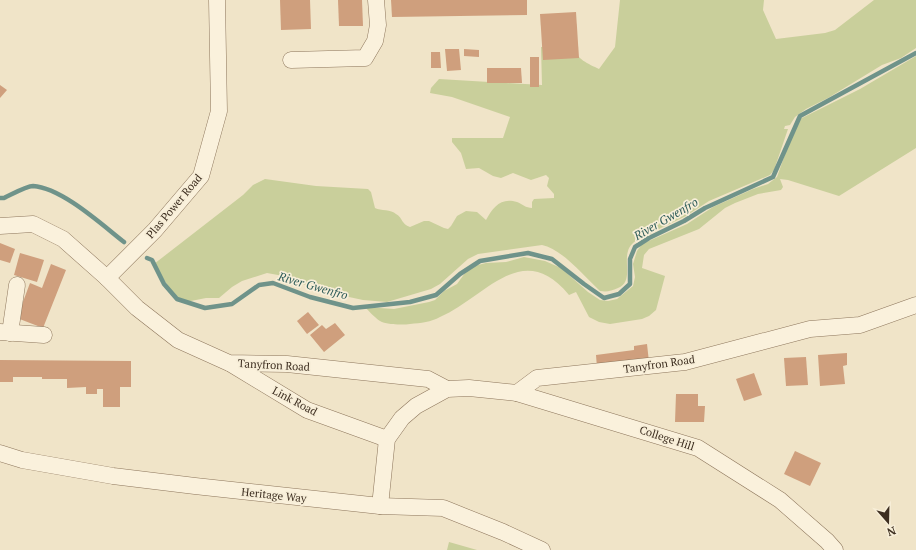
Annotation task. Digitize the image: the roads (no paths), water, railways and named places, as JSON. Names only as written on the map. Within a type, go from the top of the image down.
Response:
[{"type":"street","name":"Plas Power Road","points":[[107,278],[155,230],[201,176],[219,111],[217,0]]},
{"type":"street","points":[[291,60],[365,58],[375,41],[378,24],[376,0]]},
{"type":"street","name":"Tanyfron Road","points":[[0,226],[33,224],[63,240],[107,278],[137,308],[178,340],[230,363],[287,364],[428,379],[447,389]]},
{"type":"street","points":[[17,285],[5,333],[44,335]]},
{"type":"street","name":"Tanyfron Road","points":[[517,393],[537,378],[685,362],[810,329],[860,325],[916,305]]},
{"type":"street","name":"Link Road","points":[[230,363],[307,410],[387,439]]},
{"type":"street","points":[[380,506],[387,439],[406,414],[416,406],[447,389],[469,388],[517,393]]},
{"type":"street","name":"College Hill","points":[[517,393],[698,448],[780,500],[827,541],[835,550]]},
{"type":"street","name":"Heritage Way","points":[[0,453],[22,460],[120,477],[380,506],[443,508],[503,532],[542,550]]},
{"type":"waterway","name":"River Gwenfro","points":[[147,258],[152,260],[164,284],[177,299],[205,308],[232,304],[259,285],[273,283],[310,297],[353,308],[410,302],[436,295],[460,274],[480,261],[528,253],[552,259],[604,298],[619,294],[630,284],[630,259],[635,247],[705,208],[773,177],[800,116],[916,53]]},
{"type":"waterway","name":"River Gwenfro","points":[[0,198],[4,198],[30,186],[44,188],[56,193],[81,208],[124,242]]}]
